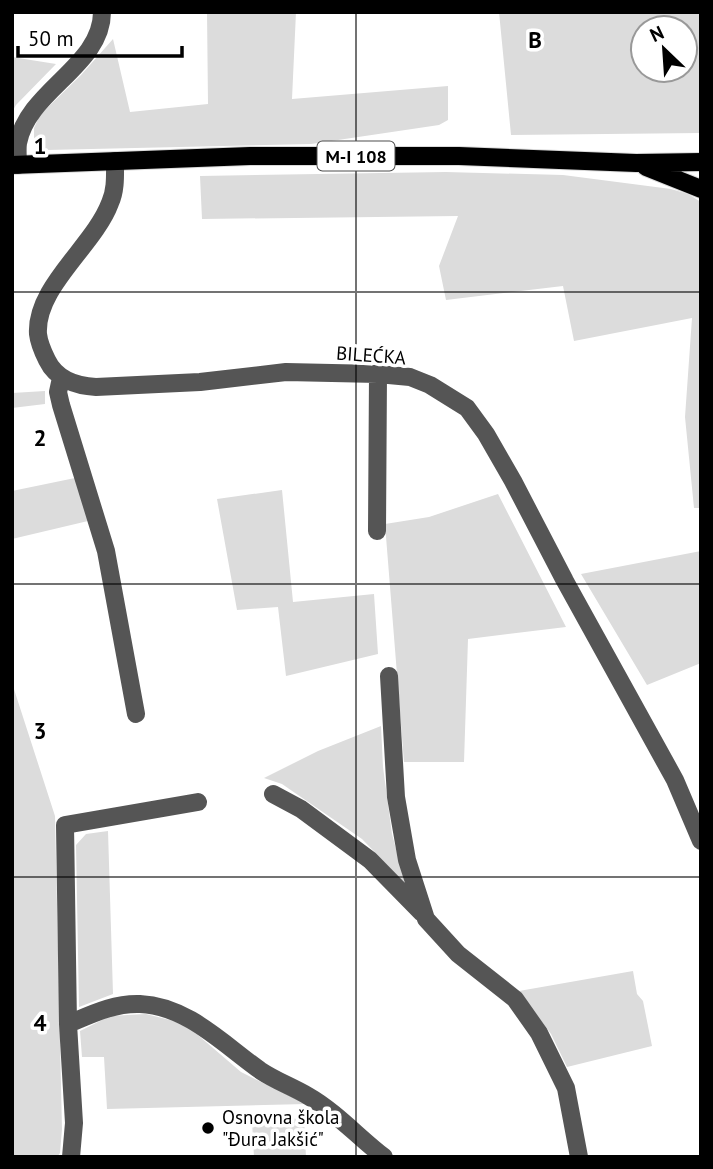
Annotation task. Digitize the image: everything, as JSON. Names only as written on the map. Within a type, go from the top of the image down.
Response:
[{"type":"main road","name":"M-I 108","points":[[15,165],[250,156],[459,156],[636,163],[701,162]]},
{"type":"main road","points":[[636,163],[701,189]]},
{"type":"street","points":[[15,165],[18,143],[25,124],[46,94],[84,56],[102,24],[102,12]]},
{"type":"street","points":[[115,161],[115,184],[110,203],[95,232],[54,286],[45,303],[38,332],[49,364],[61,378],[58,392],[61,405],[106,551],[136,714]]},
{"type":"street","name":"BILEĆKA","points":[[61,378],[85,387],[96,387],[200,382],[286,372],[378,374],[410,377],[430,385],[467,408],[486,434],[675,780],[701,841]]},
{"type":"street","points":[[377,531],[378,374]]},
{"type":"street","points":[[389,676],[396,797],[407,860],[426,919]]},
{"type":"street","points":[[273,794],[301,809],[370,860],[458,954],[515,999],[539,1033],[566,1088],[579,1157]]},
{"type":"street","points":[[71,1157],[74,1123],[68,1024],[65,825],[198,802]]},
{"type":"street","points":[[68,1024],[110,1007],[126,1004],[142,1004],[169,1010],[189,1019],[262,1071],[318,1103],[384,1157]]},
{"type":"shaded area","points":[[207,12],[296,12],[292,99],[448,86],[448,120],[439,125],[311,144],[47,150],[37,148],[34,128],[40,115],[113,39],[130,112],[208,104]]},
{"type":"shaded area","points":[[499,12],[701,12],[701,133],[511,135]]},
{"type":"shaded area","points":[[12,57],[56,64],[12,112]]},
{"type":"shaded area","points":[[446,172],[563,175],[671,189],[688,194],[701,202],[701,508],[694,508],[685,417],[692,318],[574,341],[563,286],[446,300],[439,266],[458,216],[202,219],[200,176]]},
{"type":"shaded area","points":[[45,391],[45,404],[12,408],[12,393]]},
{"type":"shaded area","points":[[75,478],[88,521],[12,539],[12,491]]},
{"type":"shaded area","points":[[282,490],[293,602],[374,594],[378,654],[286,676],[278,607],[237,610],[217,499]]},
{"type":"shaded area","points":[[498,494],[566,627],[468,639],[464,762],[404,762],[385,524],[429,517]]},
{"type":"shaded area","points":[[701,551],[701,663],[647,685],[581,574]]},
{"type":"shaded area","points":[[12,683],[55,816],[62,1129],[60,1153],[57,1157],[12,1157]]},
{"type":"shaded area","points":[[381,726],[383,767],[392,834],[405,883],[362,839],[282,784],[264,778],[318,751]]},
{"type":"shaded area","points":[[108,831],[113,994],[79,1007],[76,845],[86,834]]},
{"type":"shaded area","points":[[633,971],[637,994],[643,1001],[652,1046],[567,1067],[551,1034],[519,991]]},
{"type":"shaded area","points":[[146,1014],[178,1022],[192,1030],[241,1072],[306,1104],[107,1109],[104,1057],[82,1057],[80,1031],[110,1016]]},
{"type":"shaded area","points":[[304,1118],[306,1157],[254,1157],[252,1121]]},
{"type":"place","name":"Osnovna škola \"Đura Jakšić\"","points":[[208,1128]]}]
